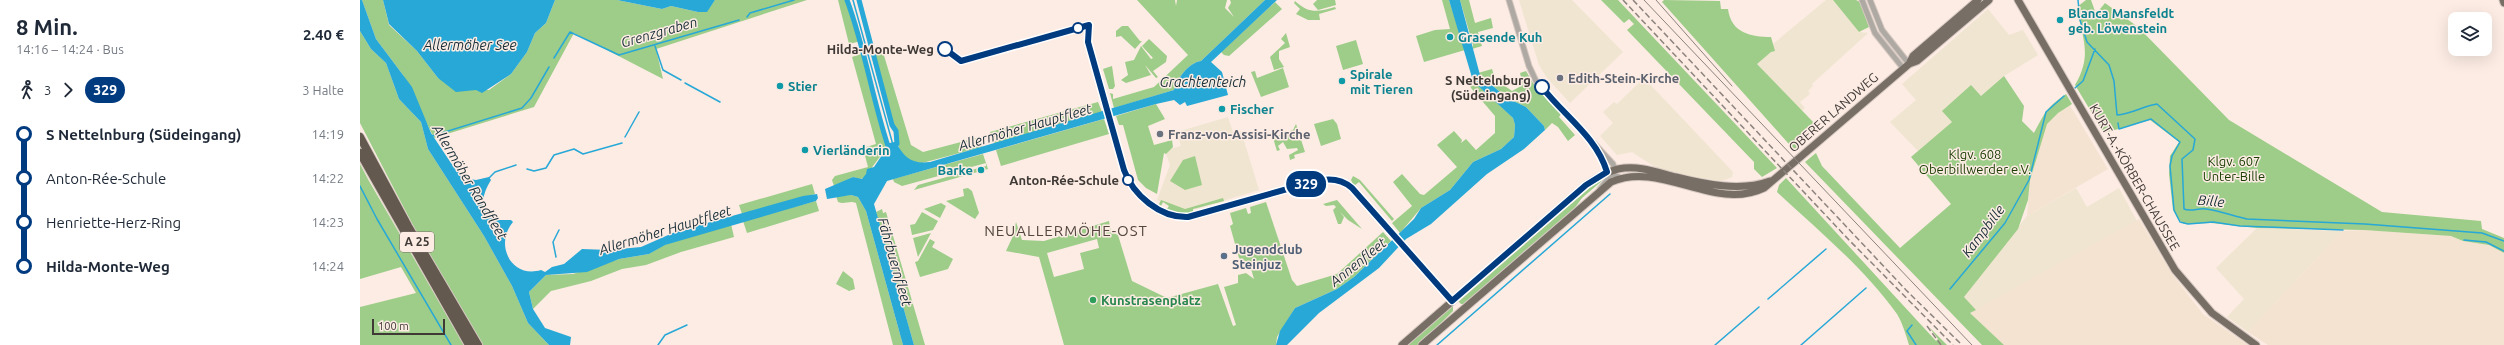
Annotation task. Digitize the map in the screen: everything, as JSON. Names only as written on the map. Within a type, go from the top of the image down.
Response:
[{"type":"highway","name":"A 25","points":[[360,137],[408,226],[478,345]]},
{"type":"highway","name":"A 25","points":[[360,153],[469,345]]},
{"type":"main road","name":"OBERER LANDWEG","points":[[1969,12],[1978,0]]},
{"type":"main road","name":"OBERER LANDWEG","points":[[1621,178],[1645,176],[1729,194],[1758,191],[1774,180],[1906,66],[1917,61],[1969,12],[1989,0]]},
{"type":"main road","name":"KURT-A.-KÖRBER-CHAUSSEE","points":[[2018,0],[2175,270],[2212,313],[2256,345]]},
{"type":"main road","points":[[1402,345],[1586,185],[1611,172],[1637,168],[1690,180],[1729,186],[1753,185],[1774,180]]},
{"type":"main road","points":[[1422,345],[1600,190],[1621,178]]},
{"type":"street","points":[[1509,0],[1531,72],[1544,89],[1611,161],[1611,172],[1600,190]]},
{"type":"street","points":[[1862,0],[1875,33],[1906,66]]},
{"type":"street","points":[[1870,0],[1882,30],[1906,66]]},
{"type":"street","points":[[1588,136],[1611,172],[1621,178]]},
{"type":"shaded area","points":[[1519,0],[1572,0],[1623,52],[1570,103],[1547,78],[1539,65]]},
{"type":"shaded area","points":[[1826,0],[1833,0],[1859,32],[1868,33],[1812,84],[1813,86],[1808,91],[1810,94],[1800,102],[1805,108],[1801,111],[1757,64],[1771,52],[1773,44]]},
{"type":"shaded area","points":[[1988,9],[2009,35],[2023,30],[2038,55],[2004,76],[1981,96],[1971,86],[1952,122],[1918,151],[1890,122],[1916,100],[1902,84]]},
{"type":"shaded area","points":[[1644,78],[1733,172],[1732,177],[1722,181],[1682,176],[1658,169],[1632,152],[1617,155],[1600,136],[1613,123],[1603,112],[1614,102],[1617,104]]},
{"type":"shaded area","points":[[2065,97],[2108,169],[2027,216],[2030,180],[2049,113]]},
{"type":"shaded area","points":[[1228,117],[1233,133],[1241,131],[1259,190],[1196,209],[1182,210],[1157,200],[1170,165],[1166,154],[1170,149],[1181,146],[1177,132]]},
{"type":"shaded area","points":[[2076,188],[2087,207],[2119,188],[2137,221],[1976,310],[1963,297],[2027,216]]},
{"type":"shaded area","points":[[2139,219],[2172,274],[2203,314],[2248,345],[2004,345],[1970,313]]},
{"type":"shaded area","points":[[2257,228],[2342,231],[2248,332],[2227,317],[2244,299],[2216,268]]},
{"type":"shaded area","points":[[2364,230],[2451,236],[2463,241],[2489,245],[2504,253],[2504,345],[2268,345],[2248,332],[2342,231]]},
{"type":"green space","points":[[362,0],[383,0],[389,25],[417,51],[438,78],[476,90],[489,90],[511,74],[527,52],[535,33],[546,23],[555,0],[617,0],[662,9],[671,6],[698,12],[707,11],[715,0],[807,0],[656,49],[663,79],[574,33],[534,107],[434,138],[403,75],[376,39]]},
{"type":"green space","points":[[838,0],[847,0],[861,41],[849,44]]},
{"type":"green space","points":[[1137,0],[1175,0],[1176,6],[1177,0],[1227,0],[1225,8],[1234,17],[1228,8],[1231,3],[1230,0],[1265,0],[1201,61],[1196,62],[1188,68],[1181,76],[1174,90],[1114,108],[1110,93],[1113,94],[1113,99],[1154,87],[1188,55]]},
{"type":"green space","points":[[1317,0],[1335,0],[1336,5],[1318,10],[1313,4]]},
{"type":"green space","points":[[1442,0],[1449,0],[1465,50],[1424,62],[1416,36],[1435,30],[1450,29]]},
{"type":"green space","points":[[1460,0],[1469,0],[1475,23],[1491,18],[1493,28],[1478,32],[1482,46],[1472,49],[1473,45]]},
{"type":"green space","points":[[1601,0],[1618,0],[1777,168],[1762,177],[1754,169],[1754,162],[1627,30],[1634,24],[1629,19],[1624,23]]},
{"type":"green space","points":[[1664,0],[1720,1],[1721,9],[1728,9],[1733,24],[1743,32],[1756,36],[1771,37],[1775,51],[1771,52],[1757,64],[1818,127],[1802,140],[1796,152],[1662,2]]},
{"type":"green space","points":[[1833,0],[1856,0],[1860,2],[1869,27],[1859,32]]},
{"type":"green space","name":"Klgv. 607 Unter-Bille","points":[[2086,0],[2091,0],[2096,14],[2105,3],[2138,27],[2229,120],[2382,212],[2481,221],[2482,229],[2504,238],[2504,253],[2489,245],[2463,241],[2451,236],[2364,230],[2257,228],[2211,223],[2184,224],[2178,219],[2173,210],[2169,174],[2170,156],[2179,142],[2150,120],[2104,133],[2075,85],[2084,64],[2085,55],[2085,46],[2077,7]]},
{"type":"green space","points":[[1295,1],[1305,8],[1314,11],[1335,7],[1336,9],[1319,14],[1320,20],[1308,20],[1296,14],[1300,9],[1294,3]]},
{"type":"green space","points":[[1275,2],[1282,9],[1229,56],[1224,55],[1221,52]]},
{"type":"green space","points":[[1122,26],[1128,26],[1140,41],[1142,41],[1135,49],[1121,36],[1116,37],[1116,31]]},
{"type":"green space","points":[[360,31],[371,49],[386,63],[399,99],[421,122],[428,149],[484,236],[512,286],[528,323],[549,345],[483,345],[418,235],[360,123]]},
{"type":"green space","points":[[1286,33],[1290,47],[1279,51],[1279,59],[1284,67],[1274,70],[1270,57],[1285,43],[1281,39]]},
{"type":"green space","points":[[1149,39],[1167,56],[1166,62],[1153,71],[1158,77],[1156,78],[1145,65],[1151,75],[1126,83],[1121,80],[1128,75],[1125,62],[1134,60],[1141,46],[1151,59],[1153,58],[1142,46]]},
{"type":"green space","points":[[1356,40],[1363,64],[1343,70],[1336,46]]},
{"type":"green space","points":[[882,49],[911,145],[923,152],[980,137],[982,147],[922,163],[912,161],[905,157],[901,152],[895,129],[892,125],[873,51]]},
{"type":"green space","points":[[864,53],[873,100],[878,108],[888,146],[864,178],[860,179],[853,177],[834,186],[832,180],[835,176],[868,167],[863,148],[876,144],[852,57]]},
{"type":"green space","points":[[1112,66],[1115,86],[1113,89],[1109,89],[1103,69]]},
{"type":"green space","points":[[1283,68],[1289,87],[1261,97],[1251,72],[1255,71],[1257,78]]},
{"type":"green space","points":[[1492,69],[1495,79],[1512,91],[1523,85],[1520,73],[1526,71],[1533,83],[1561,114],[1559,117],[1575,135],[1568,141],[1558,127],[1552,123],[1545,130],[1544,126],[1526,107],[1507,98],[1478,73]]},
{"type":"green space","name":"Klgv. 608 Oberbillwerder e.V.","points":[[2004,76],[2024,106],[2022,121],[2034,133],[2047,111],[2059,99],[2066,94],[2072,104],[2058,113],[2047,124],[2030,180],[2028,200],[2018,229],[1964,297],[1976,310],[1970,313],[2004,345],[1982,345],[1805,162],[1816,153],[1822,166],[1900,248],[1951,204],[1911,157],[1952,122],[1942,111],[1971,85],[1981,96]]},
{"type":"green space","points":[[1467,78],[1468,80],[1472,79],[1513,118],[1515,125],[1514,137],[1501,149],[1473,162],[1450,190],[1421,208],[1400,233],[1392,223],[1412,206],[1393,182],[1402,174],[1420,194],[1424,195],[1457,167],[1437,145],[1454,131],[1462,140],[1461,143],[1466,139],[1476,150],[1495,133],[1495,116],[1471,88],[1469,82],[1460,80]]},
{"type":"green space","points":[[1098,102],[1102,112],[994,144],[990,132]]},
{"type":"green space","points":[[1156,104],[1165,119],[1148,126],[1154,145],[1172,140],[1173,147],[1166,154],[1164,153],[1157,194],[1146,188],[1138,180],[1123,125],[1119,125],[1116,116]]},
{"type":"green space","points":[[1104,119],[1109,134],[1001,166],[996,150]]},
{"type":"green space","points":[[1333,119],[1337,124],[1341,139],[1321,146],[1314,124]]},
{"type":"green space","points":[[1296,124],[1305,152],[1294,155],[1295,158],[1290,160],[1289,155],[1298,150],[1297,148],[1287,149],[1283,142],[1278,146],[1280,150],[1277,151],[1273,138],[1279,138],[1279,135],[1293,130]]},
{"type":"green space","points":[[983,154],[986,163],[902,186],[894,182],[893,179]]},
{"type":"green space","points":[[1195,156],[1202,185],[1185,190],[1170,181],[1183,160]]},
{"type":"green space","points":[[986,163],[988,169],[914,190],[918,185],[986,166]]},
{"type":"green space","points":[[360,164],[464,345],[360,345],[360,307],[416,293],[401,267],[360,279]]},
{"type":"green space","points":[[1353,176],[1360,180],[1394,219],[1392,221],[1359,182],[1354,186],[1351,180]]},
{"type":"green space","points":[[1786,178],[1936,341],[1938,339],[1929,327],[1947,345],[1909,345],[1897,314],[1884,297],[1840,250],[1777,192],[1779,185]]},
{"type":"green space","points":[[1598,180],[1603,180],[1582,198],[1574,209],[1466,304],[1461,304],[1458,301]]},
{"type":"green space","points":[[812,184],[815,194],[742,214],[739,205]]},
{"type":"green space","points":[[968,188],[972,191],[979,213],[975,219],[946,201],[964,196],[963,189]]},
{"type":"green space","points":[[851,195],[858,197],[866,211],[903,345],[893,345],[856,203],[838,202],[836,196]]},
{"type":"green space","points":[[1223,198],[1224,201],[1193,209],[1193,213],[1180,214],[1167,209],[1169,206],[1163,202],[1161,206],[1159,204],[1161,200],[1185,209]]},
{"type":"green space","points":[[1337,200],[1362,229],[1348,220],[1340,212],[1344,217],[1341,224],[1338,224],[1333,210],[1336,207],[1334,205],[1326,206],[1323,204]]},
{"type":"green space","points":[[816,201],[819,211],[747,233],[743,221]]},
{"type":"green space","points":[[1266,202],[1292,280],[1297,286],[1337,274],[1383,232],[1391,241],[1354,277],[1337,289],[1295,308],[1277,337],[1276,345],[1064,345],[1039,257],[1006,251],[1013,236],[1016,222],[1022,240],[1044,241],[1109,221],[1111,232],[1118,235],[1132,281],[1167,298],[1218,284],[1233,326],[1236,325],[1224,287],[1238,283],[1238,275],[1246,273],[1254,279],[1249,262],[1246,263],[1239,258],[1230,226],[1233,224],[1230,213],[1246,208],[1248,214],[1251,213],[1250,207]],"holes":[[[1097,239],[1099,248],[1080,253],[1084,269],[1054,277],[1047,253]]]},
{"type":"green space","points":[[941,203],[946,206],[940,218],[924,209]]},
{"type":"green space","points":[[882,209],[883,213],[886,212],[925,345],[914,345],[876,212]]},
{"type":"green space","points":[[922,212],[938,221],[933,230],[912,235],[910,225],[915,224]]},
{"type":"green space","points":[[731,224],[734,237],[681,252],[646,265],[622,269],[591,281],[551,291],[533,309],[529,292],[546,275],[573,274],[619,259],[649,254],[664,245]]},
{"type":"green space","points":[[931,233],[918,257],[913,238]]},
{"type":"green space","points":[[930,239],[935,242],[932,247],[953,259],[948,269],[920,277],[915,262],[918,261]]},
{"type":"green space","points":[[843,271],[853,279],[855,289],[849,291],[836,284]]},
{"type":"green space","points":[[1453,305],[1453,311],[1419,345],[1404,345]]},
{"type":"water","name":"Allermöher Randfleet","points":[[360,0],[362,0],[376,39],[412,87],[431,133],[455,169],[469,179],[476,180],[489,177],[491,180],[485,191],[483,202],[484,206],[486,211],[495,220],[511,220],[513,222],[505,240],[506,249],[509,258],[514,265],[521,269],[530,271],[541,270],[545,272],[552,267],[564,264],[582,249],[609,250],[641,247],[675,232],[803,196],[817,194],[818,198],[816,201],[665,245],[649,254],[619,259],[587,272],[546,275],[529,292],[533,309],[545,328],[571,337],[570,345],[549,345],[528,323],[512,286],[484,236],[428,149],[421,122],[399,99],[386,63],[371,49],[360,31]]},
{"type":"water","name":"Allermöher See","points":[[383,0],[555,0],[546,23],[535,33],[527,52],[511,74],[482,93],[476,90],[456,92],[438,78],[417,51],[389,24]]},
{"type":"water","points":[[617,0],[715,0],[707,12],[698,12],[671,6],[662,9]]},
{"type":"water","name":"Grachtenteich","points":[[1265,0],[1277,0],[1211,62],[1222,72],[1228,95],[1187,106],[1185,102],[1180,105],[1174,100],[1156,104],[887,181],[874,204],[914,345],[903,345],[866,211],[858,197],[851,195],[827,199],[825,189],[853,177],[862,179],[866,174],[867,169],[874,167],[888,146],[897,144],[906,157],[914,161],[930,162],[1174,90],[1181,76],[1188,68],[1196,62],[1201,61]]},
{"type":"water","points":[[1449,0],[1460,0],[1480,75],[1507,98],[1526,107],[1544,126],[1545,130],[1524,149],[1487,174],[1431,224],[1406,239],[1379,268],[1319,313],[1287,345],[1276,345],[1280,331],[1295,308],[1337,289],[1354,277],[1414,219],[1421,208],[1450,190],[1473,162],[1501,149],[1514,137],[1515,125],[1513,118],[1473,81]]},
{"type":"waterway","name":"Grenzgraben","points":[[747,17],[750,13],[794,0]]},
{"type":"waterway","name":"Fährbuernfleet","points":[[847,0],[859,36],[877,110],[888,146],[897,144],[896,131],[892,125],[859,0]]},
{"type":"waterway","name":"Fährbuernfleet","points":[[853,0],[893,145]]},
{"type":"waterway","name":"Bille","points":[[2078,0],[2080,20],[2087,42],[2109,65],[2114,81],[2117,115],[2157,104],[2195,139],[2193,150],[2182,159],[2184,209],[2206,209],[2247,219],[2365,224],[2482,233],[2504,241]]},
{"type":"waterway","name":"Grenzgraben","points":[[554,58],[570,32],[619,55],[739,20]]},
{"type":"waterway","points":[[655,46],[663,70],[681,80]]},
{"type":"waterway","name":"Kampbille","points":[[2075,88],[2083,81],[2095,49]]},
{"type":"waterway","name":"Allermöher Randfleet","points":[[432,136],[522,108],[531,98],[549,67]]},
{"type":"waterway","points":[[685,83],[720,102]]},
{"type":"waterway","name":"Kampbille","points":[[1950,289],[2005,223],[2029,180],[2046,112],[2064,96]]},
{"type":"waterway","points":[[625,137],[639,112]]},
{"type":"waterway","points":[[2118,123],[2119,129],[2151,119],[2180,142],[2172,156],[2170,166],[2174,210],[2180,222],[2188,224],[2213,222],[2240,226],[2343,230]]},
{"type":"waterway","points":[[527,169],[534,171],[546,168],[554,155],[574,149],[583,154],[622,143]]},
{"type":"waterway","points":[[489,178],[495,172],[516,165]]},
{"type":"waterway","points":[[360,186],[377,219],[451,345]]},
{"type":"waterway","points":[[1437,345],[1610,194]]},
{"type":"waterway","points":[[556,257],[553,242],[559,230]]},
{"type":"waterway","points":[[2464,240],[2486,242],[2504,251]]},
{"type":"waterway","points":[[1768,299],[1826,249]]},
{"type":"waterway","points":[[1801,345],[1866,288]]},
{"type":"waterway","points":[[1715,345],[1759,307]]},
{"type":"waterway","points":[[658,345],[665,335],[687,325]]},
{"type":"waterway","name":"Kampbille","points":[[1912,325],[1907,331],[1916,345]]},
{"type":"tram line","points":[[1644,0],[1972,345]]},
{"type":"tram line","points":[[1656,0],[1732,86]]},
{"type":"railway","points":[[1623,0],[1849,240],[1953,345]]},
{"type":"railway","points":[[1633,0],[1906,290],[1962,345]]},
{"type":"railway","points":[[1927,326],[1941,345]]},
{"type":"bus line","name":"329","points":[[945,49],[961,61],[1089,25],[1088,42],[1124,170],[1135,193],[1173,216],[1188,217],[1316,181],[1330,179],[1343,182],[1352,188],[1452,301],[1520,244],[1586,185],[1607,172],[1603,160],[1588,136],[1542,87]]},
{"type":"place","name":"Blanca Mansfeldt geb. Löwenstein","points":[[2060,20]]},
{"type":"place","name":"Grasende Kuh","points":[[1450,37]]},
{"type":"place","name":"Hilda-Monte-Weg","points":[[945,49]]},
{"type":"place","name":"Edith-Stein-Kirche","points":[[1560,78]]},
{"type":"place","name":"Spirale mit Tieren","points":[[1342,81]]},
{"type":"place","name":"Stier","points":[[780,86]]},
{"type":"place","name":"S Nettelnburg (Südeingang)","points":[[1542,87]]},
{"type":"place","name":"Fischer","points":[[1222,109]]},
{"type":"place","name":"Franz-von-Assisi-Kirche","points":[[1160,134]]},
{"type":"place","name":"Vierländerin","points":[[805,150]]},
{"type":"place","name":"Barke","points":[[981,170]]},
{"type":"place","name":"Anton-Rée-Schule","points":[[1128,180]]},
{"type":"place","name":"Jugendclub Steinjuz","points":[[1224,256]]},
{"type":"place","name":"Kunstrasenplatz","points":[[1093,300]]},
{"type":"district","name":"NEUALLERMÖHE-OST","points":[[1066,231]]},
{"type":"water label","name":"Allermöher Hauptfleet","points":[[1025,127]]},
{"type":"water label","name":"Allermöher Hauptfleet","points":[[665,230]]},
{"type":"water label","name":"Annenfleet","points":[[1358,262]]}]
